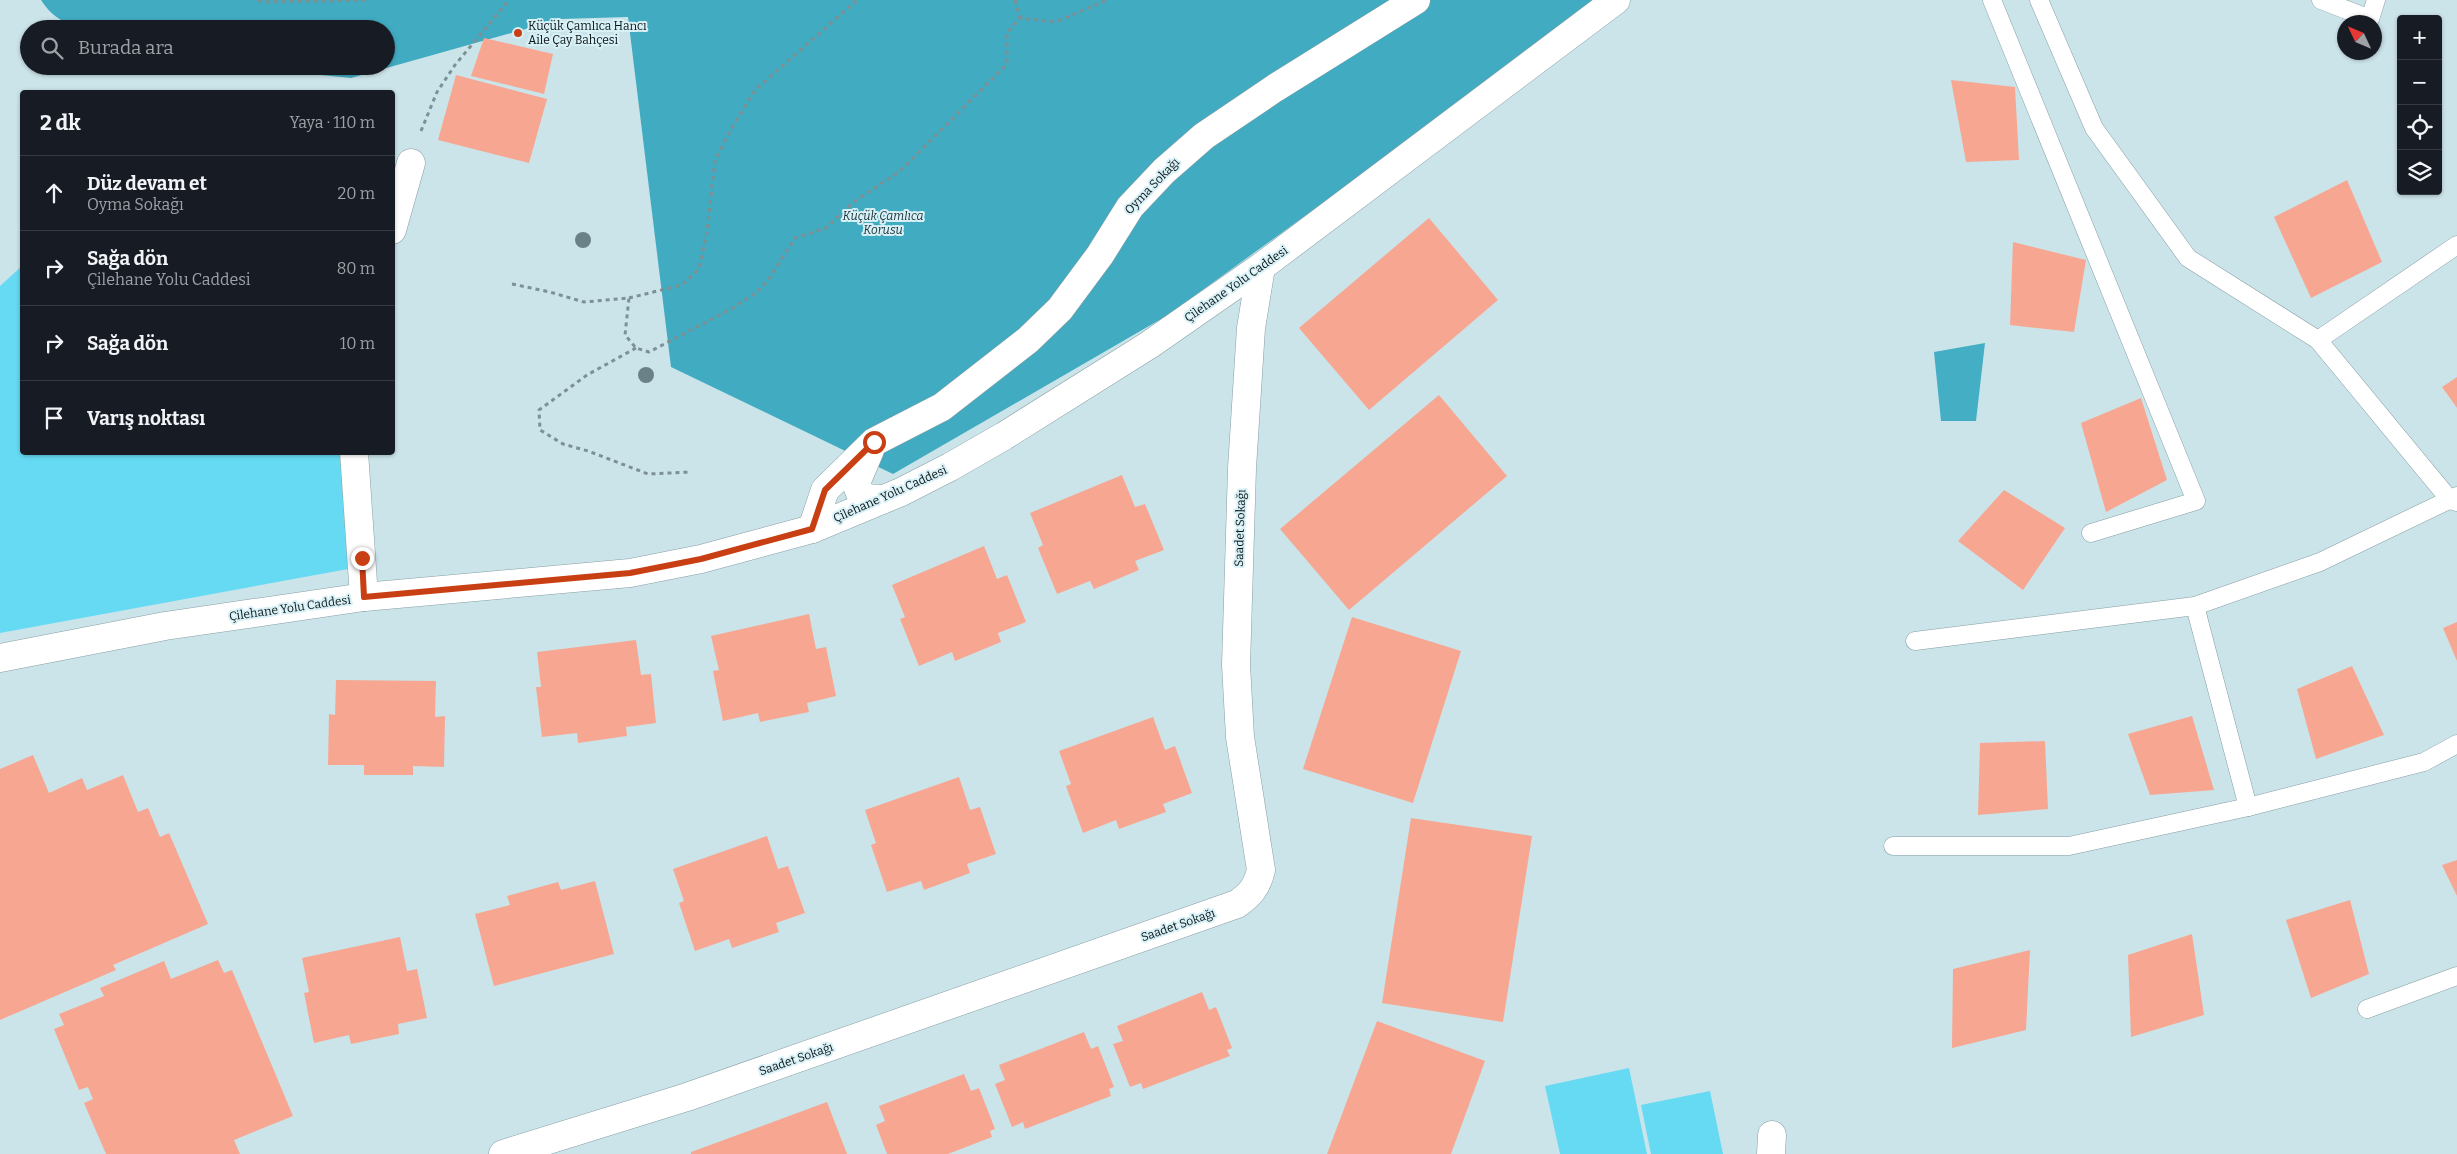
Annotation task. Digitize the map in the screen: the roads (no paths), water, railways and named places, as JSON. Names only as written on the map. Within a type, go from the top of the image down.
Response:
[{"type":"street","name":"Oyma Sokağı","points":[[812,529],[825,490],[874,442],[942,407],[1028,340],[1060,309],[1100,255],[1130,207],[1164,171],[1204,136],[1275,88],[1416,0]]},
{"type":"street","name":"Çilehane Yolu Caddesi","points":[[0,658],[165,626],[364,597],[630,573],[701,559],[812,529],[884,499],[950,467],[1004,436],[1149,345],[1261,267],[1616,0]]},
{"type":"street","points":[[395,219],[410,163]]},
{"type":"street","name":"Saadet Sokağı","points":[[504,1154],[687,1097],[1237,904],[1248,896],[1257,885],[1261,870],[1240,737],[1236,665],[1242,468],[1247,384],[1251,328],[1261,267]]},
{"type":"street","points":[[874,442],[856,483],[862,498],[884,499]]},
{"type":"street","points":[[354,455],[364,597]]},
{"type":"lane","points":[[1992,0],[2196,501],[2091,533]]},
{"type":"lane","points":[[1915,641],[2194,606],[2320,562],[2455,499],[2318,340],[2188,258],[2094,128],[2039,0]]},
{"type":"lane","points":[[2321,0],[2370,19],[2376,0]]},
{"type":"lane","points":[[2318,340],[2457,245]]},
{"type":"lane","points":[[2194,606],[2248,807]]},
{"type":"lane","points":[[1893,846],[2069,846],[2248,807],[2424,762],[2457,744]]},
{"type":"lane","points":[[2367,1009],[2457,976]]},
{"type":"place","name":"Küçük Çamlıca Hancı Aile Çay Bahçesi","points":[[518,33]]},
{"type":"park label","name":"Küçük Çamlıca Korusu","points":[[883,223]]}]
